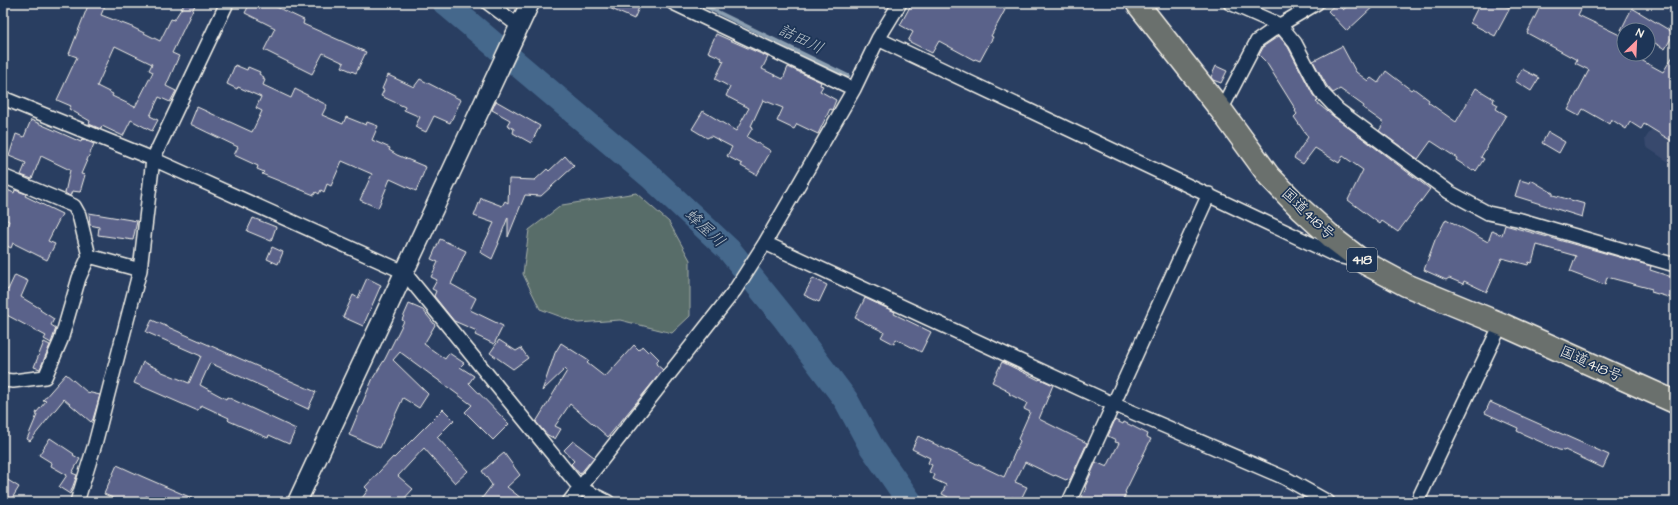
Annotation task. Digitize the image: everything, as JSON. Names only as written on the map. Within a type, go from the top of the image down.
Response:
[{"type":"highway","name":"国道418号","points":[[1137,3],[1221,110],[1270,176],[1295,203],[1335,240],[1365,263],[1406,285],[1501,324],[1675,402]]},
{"type":"street","points":[[77,502],[95,444],[140,270],[153,159],[227,3]]},
{"type":"street","points":[[488,3],[517,30]]},
{"type":"street","points":[[297,502],[530,3]]},
{"type":"street","points":[[673,3],[854,89]]},
{"type":"street","points":[[570,502],[735,290],[854,89],[878,39],[900,3]]},
{"type":"street","points":[[1230,3],[1280,25],[1295,43],[1320,91],[1338,110],[1465,202],[1488,213],[1521,220],[1675,265]]},
{"type":"street","points":[[1221,110],[1257,41],[1280,25],[1317,3]]},
{"type":"street","points":[[878,39],[1209,194],[1337,256],[1365,263]]},
{"type":"street","points":[[3,98],[153,159],[404,272],[580,488],[608,502]]},
{"type":"street","points":[[3,176],[74,206],[79,215],[89,256],[79,278],[61,340],[45,377],[3,380]]},
{"type":"street","points":[[1069,502],[1209,194]]},
{"type":"street","points":[[761,248],[1113,404],[1285,478],[1328,502]]},
{"type":"street","points":[[89,256],[140,270]]},
{"type":"street","points":[[1417,502],[1501,324]]},
{"type":"shaded area","points":[[1675,95],[1675,166],[1646,147],[1645,139]]},
{"type":"green space","points":[[636,193],[669,222],[690,260],[690,316],[672,333],[620,320],[578,323],[540,309],[523,274],[529,230],[562,205]]},
{"type":"building","points":[[89,3],[106,3],[101,15],[132,27],[160,41],[171,19],[174,20],[185,3],[196,3],[172,53],[179,56],[166,86],[176,91],[170,102],[159,97],[150,116],[158,120],[152,131],[131,120],[123,136],[102,126],[101,129],[89,124],[90,121],[69,109],[71,106],[57,100],[77,57],[69,54]],"holes":[[[115,46],[152,64],[149,70],[153,72],[135,107],[112,96],[113,94],[97,86]]]},
{"type":"building","points":[[250,3],[268,3],[304,20],[303,24],[366,52],[356,73],[342,67],[344,63],[323,53],[312,74],[264,50],[275,28],[245,13]]},
{"type":"building","points":[[598,3],[641,3],[634,19]]},
{"type":"building","points":[[912,3],[954,3],[961,7],[963,3],[993,3],[1005,10],[980,61],[974,60],[939,41],[932,53],[908,41],[913,32],[900,25]]},
{"type":"building","points":[[1337,3],[1343,10],[1351,3],[1377,3],[1347,31],[1328,11]]},
{"type":"building","points":[[1480,3],[1500,3],[1510,8],[1495,36],[1470,23]]},
{"type":"building","points":[[1542,3],[1584,3],[1578,15],[1616,33],[1616,62],[1645,62],[1663,72],[1675,53],[1675,143],[1644,124],[1641,129],[1630,122],[1626,129],[1611,119],[1609,124],[1583,109],[1579,116],[1568,110],[1589,70],[1575,63],[1577,60],[1527,33]]},
{"type":"building","points":[[1632,8],[1656,22],[1625,22]]},
{"type":"building","points":[[1656,22],[1674,33],[1665,49],[1656,44]]},
{"type":"building","points":[[716,34],[768,57],[762,69],[783,79],[788,67],[821,82],[820,85],[823,86],[820,91],[836,100],[818,134],[797,124],[794,129],[777,121],[783,108],[763,100],[751,126],[753,127],[747,137],[771,151],[757,175],[741,166],[742,164],[727,156],[732,147],[711,136],[707,138],[692,129],[703,111],[736,131],[749,108],[726,96],[730,87],[715,79],[724,61],[721,60],[722,58],[708,52]]},
{"type":"building","points":[[1279,36],[1288,47],[1313,95],[1318,101],[1316,102],[1430,189],[1398,232],[1382,221],[1380,224],[1348,200],[1363,170],[1343,156],[1339,163],[1315,148],[1303,164],[1294,158],[1308,137],[1294,117],[1297,114],[1295,111],[1296,110],[1266,62],[1259,55],[1264,46]]},
{"type":"building","points":[[1342,46],[1356,72],[1368,81],[1371,78],[1378,83],[1386,71],[1411,90],[1413,88],[1429,100],[1428,102],[1456,122],[1476,88],[1494,99],[1493,102],[1498,105],[1496,109],[1506,115],[1481,157],[1484,159],[1476,171],[1474,169],[1473,171],[1456,160],[1457,158],[1431,141],[1418,159],[1379,131],[1384,123],[1363,108],[1364,106],[1340,89],[1333,93],[1327,86],[1313,61]]},
{"type":"building","points":[[235,65],[247,70],[248,67],[260,72],[259,74],[264,77],[263,79],[265,80],[263,85],[291,98],[295,89],[327,105],[322,115],[343,124],[346,117],[366,125],[367,122],[378,126],[372,140],[390,148],[389,150],[397,155],[426,167],[416,191],[390,179],[378,208],[360,200],[372,174],[342,161],[331,186],[327,184],[324,192],[321,190],[319,194],[316,192],[314,195],[262,174],[264,172],[257,169],[258,166],[234,155],[238,147],[190,124],[197,107],[252,132],[262,111],[256,108],[261,97],[227,84]]},
{"type":"building","points":[[1216,66],[1227,71],[1221,83],[1213,80],[1211,77]]},
{"type":"building","points":[[1522,69],[1539,78],[1531,91],[1515,81]]},
{"type":"building","points":[[388,75],[414,87],[420,79],[461,100],[450,123],[434,116],[426,132],[415,127],[420,117],[404,110],[405,107],[381,96],[384,90],[382,89]]},
{"type":"building","points":[[496,101],[540,126],[531,143],[513,133],[514,129],[507,125],[510,120],[492,110]]},
{"type":"building","points":[[31,120],[81,142],[82,139],[94,144],[81,174],[85,175],[80,192],[72,191],[70,196],[65,193],[70,170],[41,156],[32,179],[21,175],[26,163],[9,156],[16,134],[24,137]]},
{"type":"building","points":[[1548,132],[1565,142],[1559,153],[1542,143]]},
{"type":"building","points":[[565,156],[574,166],[541,196],[525,195],[508,237],[508,217],[492,259],[480,252],[494,223],[474,216],[481,198],[502,206],[505,201],[508,203],[509,179],[535,180],[547,169],[549,171]]},
{"type":"building","points":[[1520,180],[1530,183],[1531,180],[1553,193],[1553,195],[1585,204],[1582,217],[1515,196]]},
{"type":"building","points":[[3,188],[14,193],[15,190],[26,194],[25,196],[62,214],[48,241],[55,244],[47,260],[13,243],[11,248],[3,244],[3,234],[9,221],[3,218]]},
{"type":"building","points":[[89,213],[137,221],[133,240],[98,235],[99,227],[90,225]]},
{"type":"building","points":[[253,218],[276,227],[271,241],[247,231]]},
{"type":"building","points":[[1446,219],[1488,242],[1492,231],[1502,235],[1505,225],[1651,266],[1650,270],[1675,278],[1675,299],[1651,292],[1652,289],[1607,277],[1605,285],[1570,272],[1576,256],[1537,245],[1532,263],[1529,262],[1528,265],[1502,258],[1487,292],[1464,281],[1463,284],[1449,278],[1446,280],[1424,270],[1435,240]]},
{"type":"building","points":[[440,239],[466,251],[451,284],[476,298],[470,310],[503,326],[494,344],[475,335],[477,331],[454,321],[434,296],[436,291],[432,289],[437,280],[431,277],[438,262],[431,259]]},
{"type":"building","points":[[272,247],[283,252],[278,264],[267,259]]},
{"type":"building","points":[[15,275],[28,281],[21,297],[54,319],[51,325],[56,328],[51,343],[44,339],[46,336],[3,313],[3,287],[8,290]]},
{"type":"building","points":[[367,278],[381,285],[363,326],[343,317],[353,295],[358,298]]},
{"type":"building","points":[[813,278],[827,285],[819,302],[804,295]]},
{"type":"building","points":[[865,298],[895,312],[894,314],[931,332],[921,352],[896,339],[894,344],[881,337],[884,332],[855,318]]},
{"type":"building","points":[[409,304],[423,310],[435,325],[424,344],[445,359],[449,353],[464,363],[460,367],[474,376],[469,383],[509,424],[493,440],[465,412],[472,405],[400,352],[393,360],[428,394],[419,408],[403,398],[380,448],[349,435],[373,378],[385,359],[404,321],[402,320]]},
{"type":"building","points":[[152,320],[316,392],[308,409],[278,395],[279,394],[210,363],[200,385],[226,399],[227,397],[296,429],[289,444],[269,435],[268,438],[229,421],[229,418],[201,405],[198,410],[196,410],[134,383],[143,362],[189,383],[201,356],[146,332]]},
{"type":"building","points":[[499,340],[516,351],[521,348],[528,358],[513,369],[490,353]]},
{"type":"building","points":[[44,342],[50,345],[40,369],[34,367]]},
{"type":"building","points":[[561,343],[589,361],[587,363],[605,377],[634,345],[639,350],[642,346],[648,352],[650,350],[659,359],[656,364],[663,370],[608,437],[570,404],[555,426],[561,429],[555,439],[546,434],[536,422],[567,371],[565,369],[542,391],[555,353]]},
{"type":"building","points":[[1002,362],[1053,385],[1039,419],[1087,443],[1070,480],[1066,480],[1055,475],[1054,476],[1025,462],[1015,482],[1027,487],[1020,501],[1012,497],[1010,502],[946,502],[948,497],[942,494],[946,485],[933,479],[935,475],[929,472],[932,465],[928,463],[930,458],[912,449],[918,436],[1004,477],[1020,441],[1018,439],[1030,412],[1024,409],[1027,403],[1009,394],[1010,393],[1005,390],[1006,389],[992,382]]},
{"type":"building","points":[[66,374],[87,392],[100,395],[93,419],[91,422],[64,399],[30,441],[27,439],[37,415],[36,413],[46,401],[43,400]]},
{"type":"building","points":[[1490,402],[1609,455],[1603,468],[1565,450],[1559,450],[1523,434],[1517,431],[1518,428],[1485,413]]},
{"type":"building","points":[[443,409],[454,420],[437,437],[468,471],[455,483],[424,448],[398,476],[413,489],[401,502],[359,502],[368,490],[365,487],[393,457],[394,458]]},
{"type":"building","points":[[1115,420],[1123,424],[1124,422],[1148,434],[1147,437],[1151,439],[1125,492],[1126,493],[1122,502],[1080,502],[1096,462],[1107,467],[1119,443],[1115,442],[1116,440],[1108,436]]},
{"type":"building","points":[[50,438],[80,459],[72,473],[77,475],[70,494],[59,487],[67,475],[51,466],[52,463],[39,455]]},
{"type":"building","points":[[573,441],[594,457],[580,474],[571,464],[574,461],[564,450]]},
{"type":"building","points":[[504,453],[520,475],[507,487],[526,502],[479,502],[492,485],[482,471]]},
{"type":"building","points":[[117,465],[201,502],[161,502],[146,496],[143,502],[122,502],[104,494]]},
{"type":"building","points":[[3,477],[19,487],[11,500],[3,496]]},
{"type":"waterway","name":"蜂屋川","points":[[445,3],[651,177],[730,251],[785,319],[846,400],[871,446],[910,502]]},
{"type":"waterway","name":"詰田川","points":[[699,3],[848,76]]}]
